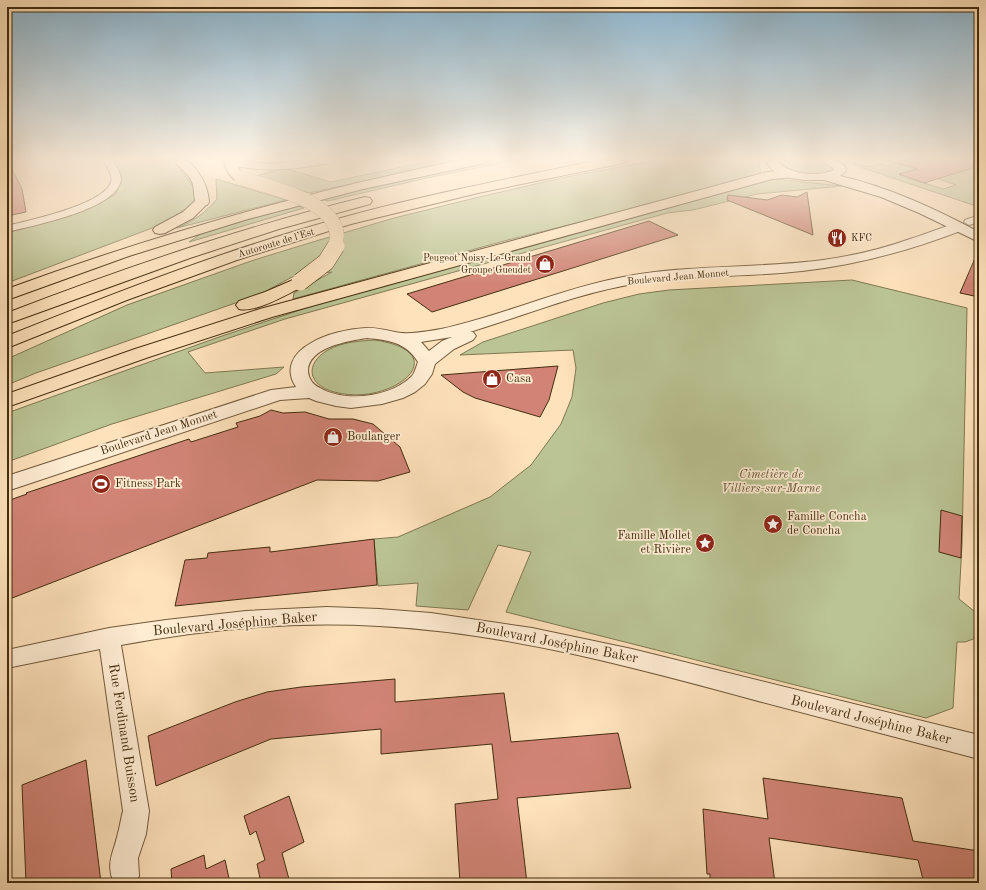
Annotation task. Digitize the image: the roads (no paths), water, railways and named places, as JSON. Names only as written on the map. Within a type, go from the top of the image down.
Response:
[{"type":"highway","points":[[7,295],[144,246],[244,215],[299,201]]},
{"type":"highway","points":[[7,397],[93,361],[271,296],[300,282],[321,268],[333,252],[338,239],[338,228],[327,213],[304,201]]},
{"type":"highway","name":"Autoroute de l’Est","points":[[7,319],[91,286],[205,247],[296,219],[367,201]]},
{"type":"highway","name":"Autoroute de l’Est","points":[[7,342],[128,293],[232,256],[346,221],[429,201]]},
{"type":"highway","points":[[7,401],[142,353],[266,313],[677,201]]},
{"type":"highway","points":[[7,288],[162,229],[188,215],[202,202]]},
{"type":"main road","points":[[901,201],[941,218],[973,228]]},
{"type":"main road","points":[[916,201],[973,228]]},
{"type":"street","points":[[7,229],[68,212],[99,201]]},
{"type":"street","name":"Boulevard Jean Monnet","points":[[400,338],[420,338],[450,333],[577,292],[622,282],[660,277],[780,269],[836,263],[973,228]]},
{"type":"street","name":"Boulevard Jean Monnet","points":[[7,484],[278,394],[312,392],[328,398],[347,401],[368,401],[388,397],[405,390],[418,380],[425,370],[427,362],[437,353],[462,338],[562,305],[609,292],[634,286],[672,282],[850,270],[880,264],[947,243],[973,228]]},
{"type":"street","name":"Boulevard Jean Monnet","points":[[7,470],[283,380],[299,365],[306,355],[317,347],[334,339],[349,335],[367,333],[384,334],[400,338],[413,343],[422,351],[427,362]]},
{"type":"street","points":[[299,365],[298,375],[303,384],[312,392]]},
{"type":"street","name":"Boulevard Joséphine Baker","points":[[7,659],[109,637],[174,627],[251,620],[326,616],[396,618],[475,626],[540,637],[604,651],[979,748]]},
{"type":"street","name":"Rue Ferdinand Buisson","points":[[109,637],[136,811],[132,834],[124,858],[125,876]]},
{"type":"place","name":"KFC","points":[[837,238]]},
{"type":"place","name":"Peugeot Noisy-Le-Grand Groupe Gueudet","points":[[545,264]]},
{"type":"place","name":"Casa","points":[[492,379]]},
{"type":"place","name":"Boulanger","points":[[333,437]]},
{"type":"place","name":"Fitness Park","points":[[101,484]]},
{"type":"place","name":"Famille Concha de Concha","points":[[773,524]]},
{"type":"place","name":"Famille Mollet et Rivière","points":[[705,543]]},
{"type":"park label","name":"Cimetière de Villiers-sur-Marne","points":[[771,482]]}]
